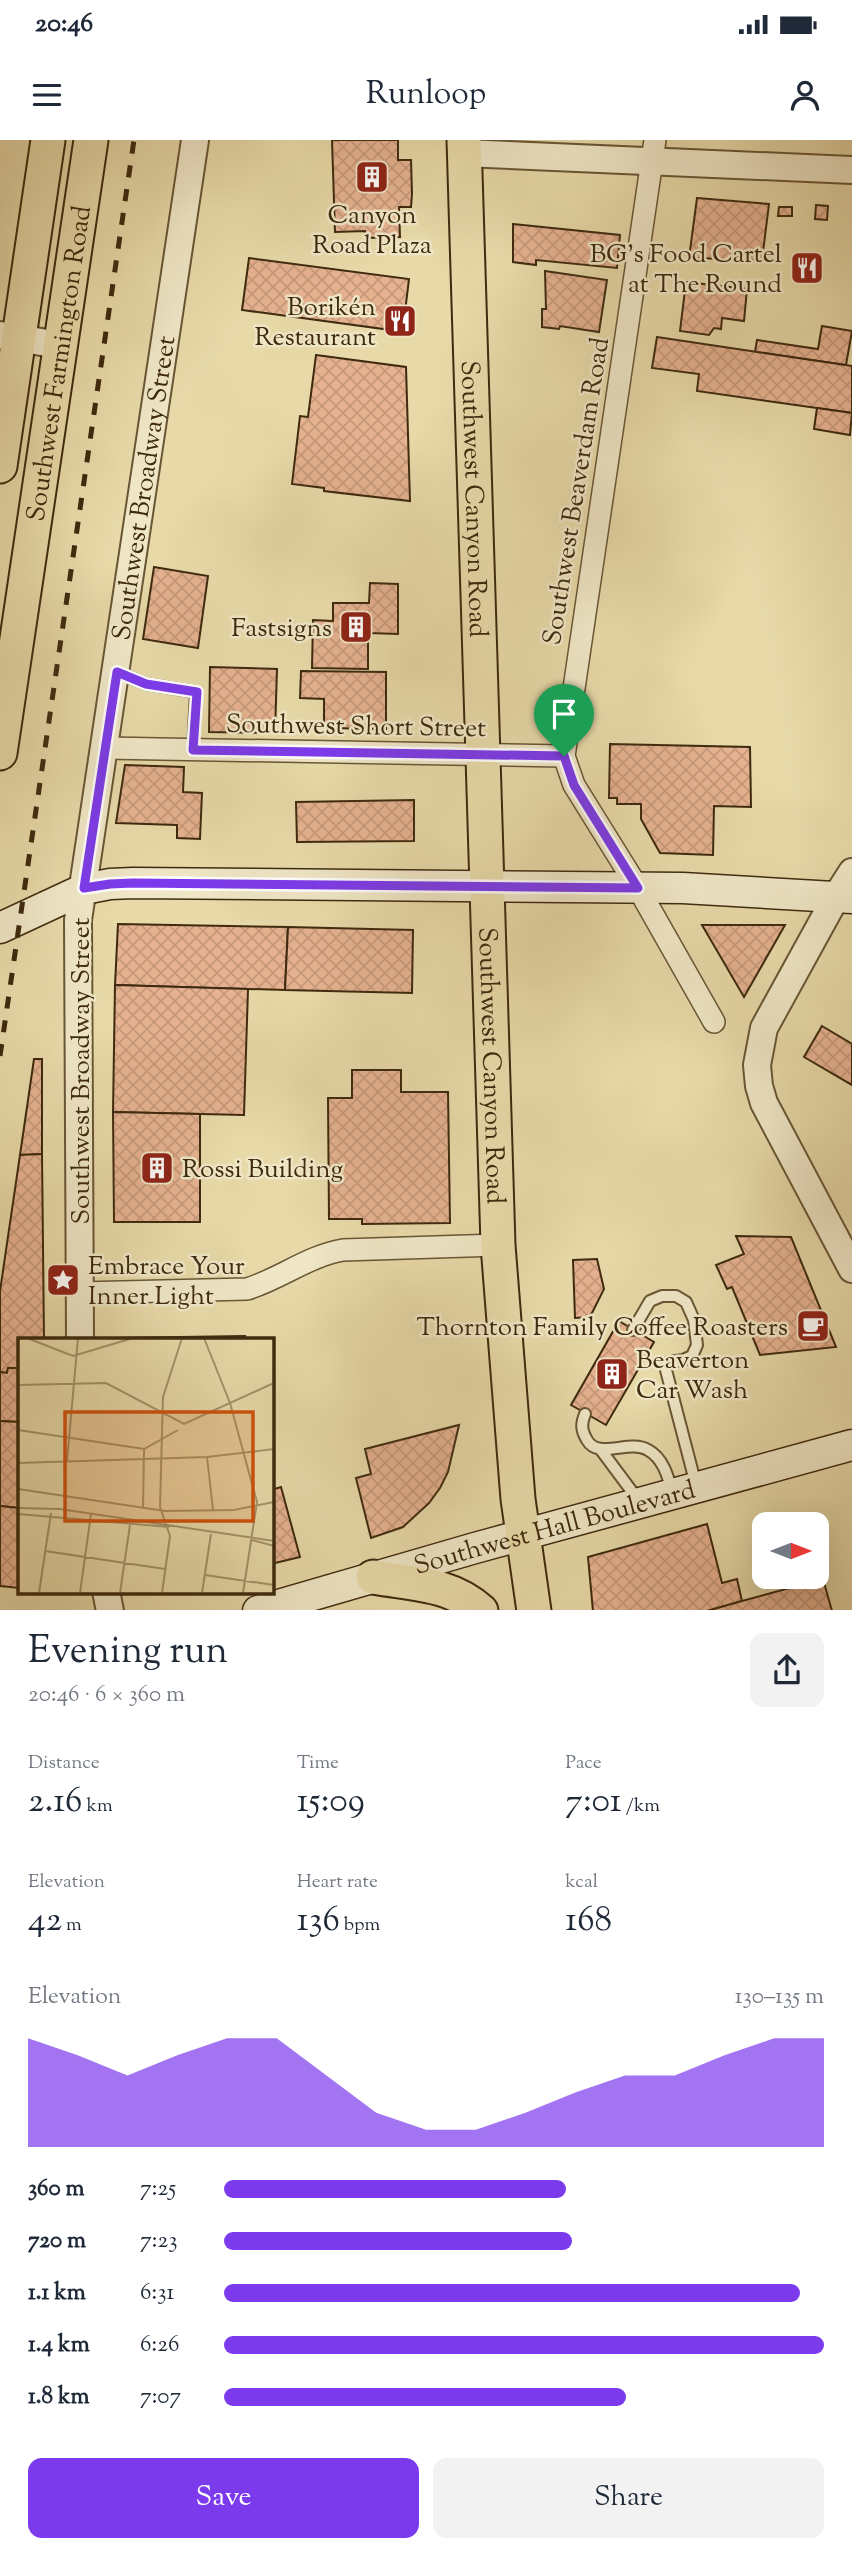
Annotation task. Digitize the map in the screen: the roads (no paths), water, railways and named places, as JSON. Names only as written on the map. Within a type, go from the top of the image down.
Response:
[{"type":"main road","name":"Southwest Farmington Road","points":[[0,466],[10,337],[48,140]]},
{"type":"main road","name":"Southwest Farmington Road","points":[[0,753],[91,140]]},
{"type":"main road","name":"Southwest Canyon Road","points":[[464,147],[498,1245],[518,1499],[534,1610]]},
{"type":"main road","points":[[0,929],[84,888],[133,883],[684,888],[844,897]]},
{"type":"main road","name":"Southwest Hall Boulevard","points":[[261,1610],[852,1444]]},
{"type":"main road","points":[[373,1577],[442,1588],[467,1598],[480,1610]]},
{"type":"street","name":"Southwest Broadway Street","points":[[80,1338],[77,933],[195,140]]},
{"type":"street","points":[[464,147],[653,151],[852,170]]},
{"type":"street","name":"Southwest Beaverdam Road","points":[[653,151],[564,756],[574,785],[638,888],[714,1022]]},
{"type":"street","points":[[10,337],[59,345]]},
{"type":"street","name":"Southwest Short Street","points":[[105,748],[564,756]]},
{"type":"street","points":[[852,872],[844,897],[764,1028],[757,1065],[764,1103],[852,1269]]},
{"type":"street","points":[[80,1293],[247,1289],[326,1253],[343,1250],[498,1245]]},
{"type":"lane","points":[[117,672],[146,684],[197,692],[193,750]]},
{"type":"lane","points":[[633,1329],[650,1301],[662,1296],[676,1296],[686,1302],[694,1320],[697,1345],[692,1356],[669,1362],[666,1370],[685,1491]]},
{"type":"lane","points":[[585,1414],[583,1433],[590,1446],[601,1450],[631,1445],[648,1450],[660,1460],[667,1473],[685,1491]]},
{"type":"lane","points":[[601,1450],[640,1503]]},
{"type":"railway","points":[[0,1056],[134,140]]},
{"type":"place","name":"Canyon Road Plaza","points":[[372,177]]},
{"type":"place","name":"BG's Food Cartel at The Round","points":[[807,268]]},
{"type":"place","name":"Borikén Restaurant","points":[[400,321]]},
{"type":"place","name":"Fastsigns","points":[[356,627]]},
{"type":"place","name":"Rossi Building","points":[[157,1168]]},
{"type":"place","name":"Embrace Your Inner Light","points":[[63,1280]]},
{"type":"place","name":"Thornton Family Coffee Roasters","points":[[813,1326]]},
{"type":"place","name":"Beaverton Car Wash","points":[[612,1374]]}]
